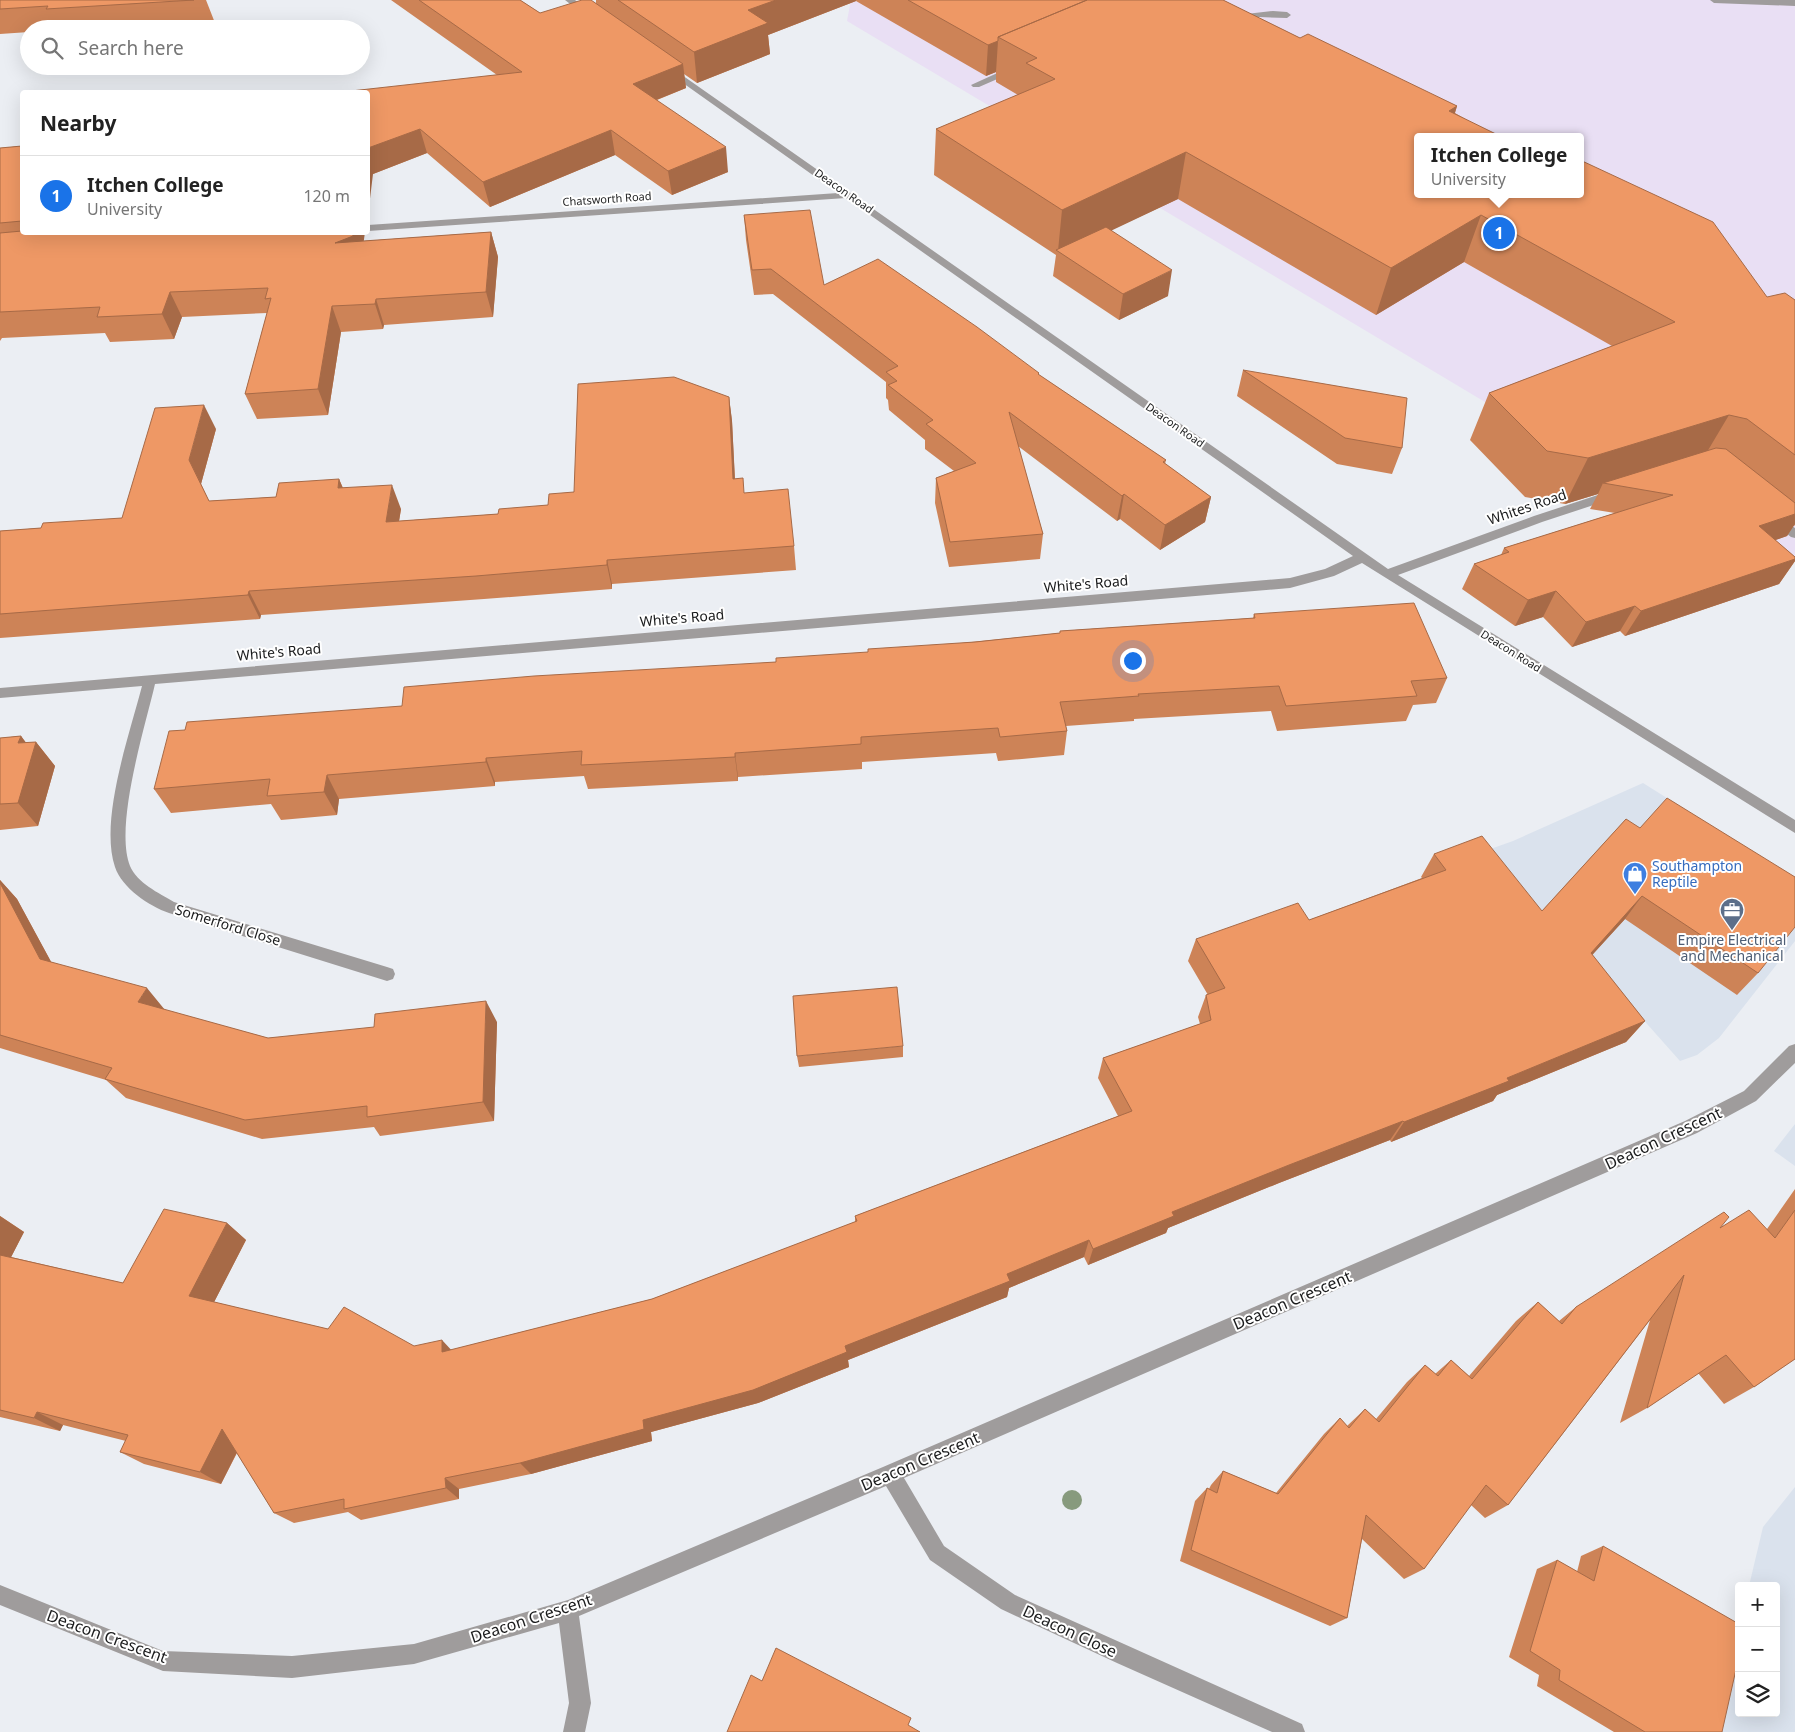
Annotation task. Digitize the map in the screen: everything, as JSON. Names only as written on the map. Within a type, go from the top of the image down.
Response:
[{"type":"street","points":[[569,0],[597,20]]},
{"type":"street","points":[[1714,0],[1795,3]]},
{"type":"street","points":[[1224,22],[1250,14],[1271,13],[1286,15]]},
{"type":"street","name":"Deacon Road","points":[[662,64],[1387,574],[1795,827]]},
{"type":"street","points":[[976,85],[1021,65]]},
{"type":"street","name":"Chatsworth Road","points":[[370,228],[849,195]]},
{"type":"street","name":"Whites Road","points":[[1387,574],[1538,518],[1626,490]]},
{"type":"street","points":[[1764,510],[1795,534]]},
{"type":"street","name":"White's Road","points":[[0,693],[1290,583],[1329,573],[1363,557]]},
{"type":"street","name":"Somerford Close","points":[[150,679],[120,810],[117,838],[122,866],[138,889],[169,907],[387,974]]},
{"type":"street","name":"Deacon Crescent","points":[[0,1595],[163,1661],[292,1667],[414,1654],[568,1610],[890,1474],[1692,1128],[1750,1096],[1795,1051]]},
{"type":"street","name":"Deacon Close","points":[[890,1474],[937,1553],[1008,1602],[1294,1732]]},
{"type":"street","points":[[568,1610],[580,1703],[574,1732]]},
{"type":"shaded area","points":[[851,0],[1714,0],[1795,3],[1795,557],[1670,446],[1599,470],[847,21]]},
{"type":"shaded area","points":[[1643,783],[1795,878],[1795,941],[1719,1038],[1697,1055],[1680,1061],[1591,961],[1468,857],[1513,841]]},
{"type":"shaded area","points":[[1795,1124],[1795,1166],[1774,1151]]},
{"type":"shaded area","points":[[1795,1487],[1795,1732],[1721,1732],[1735,1659],[1735,1717],[1780,1717],[1780,1582],[1750,1582],[1763,1527]]},
{"type":"building","points":[[0,0],[194,0],[46,9],[48,6],[0,9]]},
{"type":"building","points":[[419,0],[520,0],[540,13],[582,0],[591,0],[683,64],[633,84],[726,147],[668,171],[611,130],[483,182],[420,129],[370,147],[370,90],[360,90],[522,72]]},
{"type":"building","points":[[618,0],[776,0],[748,10],[768,23],[694,52]]},
{"type":"building","points":[[908,0],[1087,0],[998,37],[998,41],[988,45]]},
{"type":"building","points":[[1087,0],[1223,0],[1300,38],[1308,34],[1457,106],[1449,111],[1494,133],[1414,133],[1414,198],[1584,198],[1584,162],[1713,222],[1767,297],[1785,293],[1795,300],[1795,455],[1747,419],[1729,415],[1588,458],[1547,451],[1489,393],[1675,322],[1481,215],[1391,268],[1186,152],[1062,210],[936,129],[1055,79],[1026,63],[1037,58],[998,37]]},
{"type":"building","points":[[20,146],[20,221],[0,223],[0,148]]},
{"type":"building","points":[[810,210],[824,285],[878,259],[977,327],[1038,374],[1166,460],[1163,462],[1211,497],[1165,525],[1124,494],[1122,496],[1009,412],[1043,534],[950,542],[936,478],[976,463],[926,424],[933,420],[888,385],[897,381],[886,372],[898,366],[771,269],[752,270],[744,215]]},
{"type":"building","points":[[1106,227],[1172,270],[1123,294],[1056,250]]},
{"type":"building","points":[[20,231],[20,235],[353,235],[335,243],[491,232],[486,292],[376,299],[375,304],[332,306],[318,389],[245,394],[271,298],[265,299],[268,288],[170,292],[162,314],[97,317],[100,307],[0,312],[0,233]]},
{"type":"building","points":[[1243,370],[1407,398],[1402,448],[1345,438]]},
{"type":"building","points":[[674,377],[729,397],[733,479],[743,478],[744,493],[788,489],[794,546],[607,560],[607,565],[249,591],[248,595],[0,614],[0,531],[41,528],[43,523],[122,518],[155,408],[204,405],[189,460],[209,501],[276,497],[279,483],[339,479],[338,488],[392,485],[386,522],[498,514],[499,509],[548,505],[549,494],[574,492],[578,384]]},
{"type":"building","points":[[1716,448],[1726,449],[1795,503],[1795,514],[1759,526],[1795,559],[1641,611],[1635,606],[1586,622],[1556,591],[1528,600],[1474,564],[1509,552],[1504,548],[1673,495],[1603,483]]},
{"type":"building","points":[[1414,603],[1447,678],[1411,681],[1417,696],[1286,706],[1279,686],[1138,694],[1139,696],[1060,702],[1067,731],[1000,737],[998,728],[861,737],[861,744],[735,753],[735,757],[581,765],[582,751],[486,758],[486,762],[327,775],[324,792],[267,796],[270,779],[154,789],[169,731],[185,730],[187,722],[402,706],[404,687],[534,676],[776,662],[776,658],[868,652],[868,649],[975,642],[1060,633],[1060,631],[1255,618],[1254,614]]},
{"type":"building","points":[[21,736],[18,743],[36,742],[18,803],[0,804],[0,738]]},
{"type":"building","points":[[1667,798],[1795,877],[1795,927],[1758,973],[1642,896],[1591,953],[1645,1021],[1507,1078],[1509,1081],[1172,1212],[1174,1216],[1093,1249],[1089,1240],[1007,1274],[1010,1281],[845,1346],[847,1352],[753,1390],[643,1420],[644,1429],[520,1463],[445,1478],[446,1488],[344,1509],[344,1499],[274,1513],[222,1429],[200,1472],[120,1452],[128,1435],[37,1412],[34,1418],[0,1410],[0,1255],[123,1283],[164,1209],[227,1223],[189,1296],[328,1329],[344,1307],[414,1346],[442,1340],[442,1352],[652,1299],[857,1221],[855,1216],[1132,1111],[1103,1058],[1211,1020],[1206,995],[1225,988],[1196,939],[1298,903],[1309,920],[1446,870],[1434,854],[1482,836],[1542,911],[1626,819],[1640,828]]},
{"type":"building","points":[[0,883],[40,959],[147,988],[138,1002],[268,1038],[374,1027],[375,1014],[486,1001],[483,1102],[367,1117],[367,1106],[245,1120],[105,1079],[112,1068],[0,1035]]},
{"type":"building","points":[[897,987],[903,1046],[797,1056],[793,996]]},
{"type":"building","points":[[1749,1210],[1775,1238],[1795,1210],[1795,1359],[1754,1387],[1726,1355],[1647,1408],[1684,1275],[1508,1505],[1486,1485],[1424,1569],[1366,1515],[1347,1618],[1191,1550],[1207,1488],[1217,1493],[1223,1471],[1278,1494],[1340,1418],[1349,1428],[1365,1409],[1379,1422],[1425,1365],[1438,1376],[1451,1360],[1472,1379],[1538,1302],[1562,1324],[1576,1307],[1724,1212],[1729,1217],[1720,1228]]},
{"type":"building","points":[[1603,1546],[1735,1622],[1735,1674],[1722,1732],[1645,1732],[1559,1680],[1560,1670],[1530,1651],[1557,1560],[1594,1581]]},
{"type":"building","points":[[776,1648],[911,1718],[908,1725],[920,1732],[727,1732],[751,1675],[762,1681]]},
{"type":"place","name":"Itchen College","points":[[1499,233]]},
{"type":"place","name":"Southampton Reptile","points":[[1635,895]]},
{"type":"place","name":"Empire Electrical and Mechanical","points":[[1732,931]]}]
